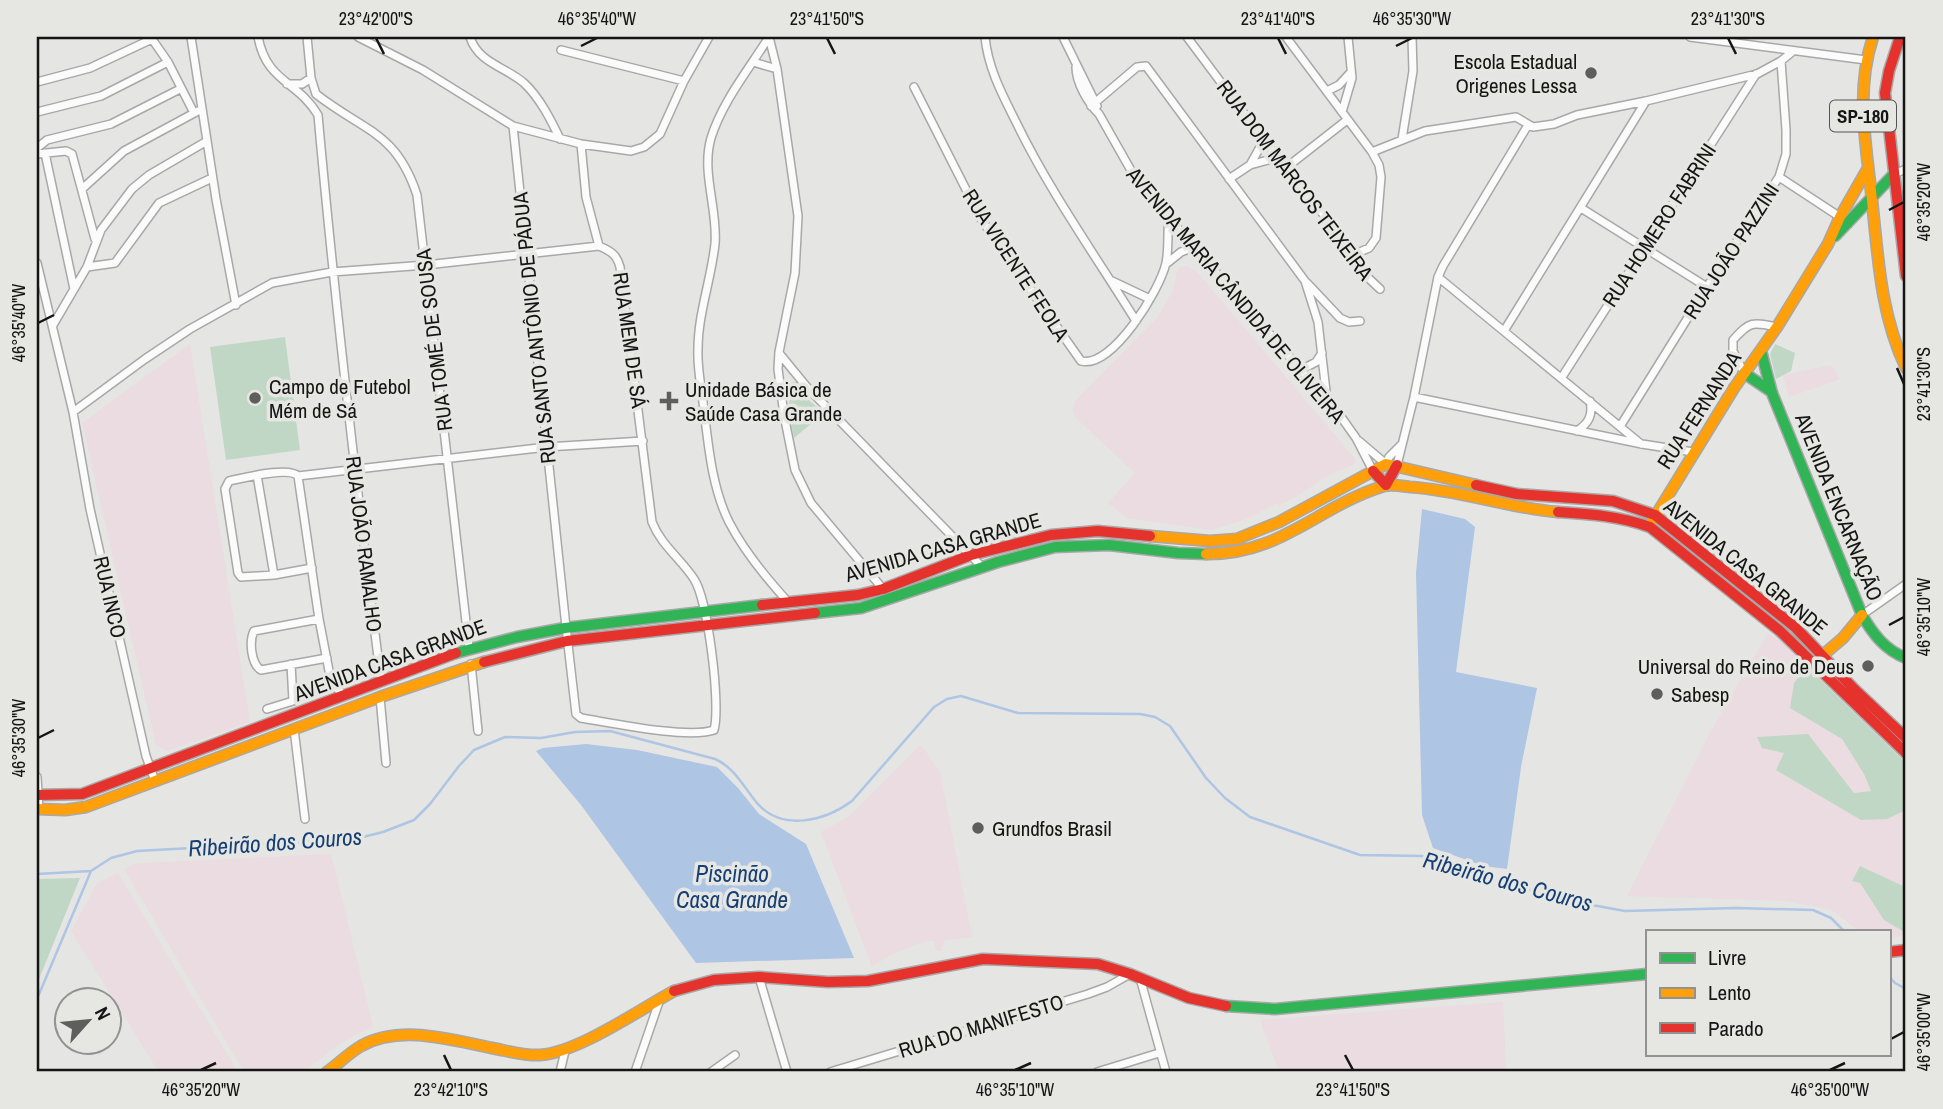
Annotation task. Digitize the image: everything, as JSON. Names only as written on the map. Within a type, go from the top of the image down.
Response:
[{"type":"main road","name":"SP-180","points":[[1873,37],[1866,60],[1862,100],[1868,169],[1887,315],[1906,368]]},
{"type":"main road","name":"SP-180","points":[[1900,37],[1888,71],[1885,93],[1906,276]]},
{"type":"main road","points":[[1761,351],[1828,244],[1840,216],[1868,169]]},
{"type":"main road","points":[[1828,244],[1894,174]]},
{"type":"main road","name":"RUA FERNANDA","points":[[1650,527],[1693,452],[1761,351]]},
{"type":"main road","name":"AVENIDA ENCARNAÇÃO","points":[[1761,351],[1772,393],[1862,615],[1884,646],[1906,658]]},
{"type":"main road","name":"AVENIDA ENCARNAÇÃO","points":[[1744,373],[1772,393]]},
{"type":"main road","points":[[1386,485],[1392,464]]},
{"type":"main road","name":"AVENIDA CASA GRANDE","points":[[38,795],[82,794],[469,648],[566,627],[858,595],[883,589],[971,555],[1051,535],[1098,531],[1210,541],[1237,539],[1279,522],[1373,471],[1392,464],[1517,494],[1613,501],[1655,515],[1784,618],[1906,738]]},
{"type":"main road","points":[[1373,471],[1386,485]]},
{"type":"main road","name":"AVENIDA CASA GRANDE","points":[[38,809],[65,810],[86,807],[471,664],[567,641],[861,608],[982,567],[1039,550],[1065,546],[1109,545],[1189,553],[1245,551],[1273,542],[1339,506],[1386,485],[1429,488],[1531,510],[1603,515],[1650,527],[1780,631],[1906,753]]},
{"type":"main road","points":[[1823,655],[1843,638],[1862,615]]},
{"type":"main road","points":[[327,1072],[338,1067],[360,1047],[375,1040],[408,1035],[429,1036],[522,1054],[539,1055],[565,1051],[660,999],[695,984],[714,980],[759,977],[828,982],[868,981],[983,959],[1098,964],[1201,1001],[1248,1009],[1275,1009],[1646,974]]},
{"type":"street","points":[[191,37],[198,111],[207,141],[236,305]]},
{"type":"street","points":[[258,37],[267,65],[286,84],[308,98],[318,115],[325,108],[332,106]]},
{"type":"street","points":[[286,84],[302,84],[311,78],[307,37]]},
{"type":"street","points":[[358,37],[423,70],[513,126],[581,144],[631,152],[652,142],[660,134],[684,81],[709,37]]},
{"type":"street","points":[[470,37],[477,51],[525,84],[549,116],[561,139]]},
{"type":"street","points":[[769,37],[717,124],[711,140],[708,177],[715,244],[698,351],[708,443],[719,495],[728,520],[746,549],[789,604]]},
{"type":"street","points":[[769,37],[777,69],[798,216],[795,273],[779,352],[781,397],[795,470],[811,503],[883,589]]},
{"type":"street","points":[[985,37],[990,68],[1031,153],[1065,212],[1136,321],[1150,299],[1166,264],[1169,219]]},
{"type":"street","name":"AVENIDA MARIA CÂNDIDA DE OLIVEIRA","points":[[1063,37],[1076,67],[1077,77],[1126,166],[1327,401],[1356,438],[1373,471]]},
{"type":"street","name":"RUA DOM MARCOS TEIXEIRA","points":[[1187,37],[1264,140],[1355,254],[1362,272],[1380,289]]},
{"type":"street","points":[[1286,37],[1379,165],[1381,177],[1376,238],[1369,248],[1355,254]]},
{"type":"street","points":[[1342,112],[1352,78],[1348,37]]},
{"type":"street","points":[[1402,139],[1413,71],[1412,37]]},
{"type":"street","points":[[1690,37],[1866,60]]},
{"type":"street","points":[[37,82],[90,68],[152,39],[168,62],[180,89],[198,111]]},
{"type":"street","points":[[561,50],[684,81]]},
{"type":"street","points":[[1372,152],[1425,131],[1516,117],[1528,125],[1543,127],[1577,115],[1646,102],[1757,74],[1792,52]]},
{"type":"street","name":"RUA JOÃO PAZZINI","points":[[1621,425],[1779,177],[1786,154],[1781,61]]},
{"type":"street","points":[[37,112],[101,96],[168,62]]},
{"type":"street","points":[[753,62],[777,69]]},
{"type":"street","points":[[1094,104],[1137,67],[1146,66],[1305,281],[1339,318],[1349,322],[1360,321]]},
{"type":"street","points":[[1327,91],[1339,85],[1351,72]]},
{"type":"street","name":"RUA HOMERO FABRINI","points":[[1562,377],[1757,74]]},
{"type":"street","name":"RUA TOMÉ DE SOUSA","points":[[311,78],[316,94],[381,137],[399,155],[409,171],[417,195],[469,648]]},
{"type":"street","name":"RUA VICENTE FEOLA","points":[[914,87],[981,219],[1076,357],[1086,363],[1098,360],[1136,321]]},
{"type":"street","points":[[37,148],[47,140],[111,124],[180,89]]},
{"type":"street","points":[[1504,331],[1646,102]]},
{"type":"street","points":[[82,189],[124,151],[198,111]]},
{"type":"street","name":"RUA JOÃO RAMALHO","points":[[318,115],[354,471],[381,681]]},
{"type":"street","points":[[1287,167],[1347,120]]},
{"type":"street","points":[[1392,464],[1389,457],[1402,444],[1414,397],[1438,276],[1528,125]]},
{"type":"street","name":"RUA SANTO ANTÔNIO DE PÁDUA","points":[[513,126],[576,714],[581,719],[617,724],[684,731],[714,730],[716,713],[708,624]]},
{"type":"street","points":[[1250,165],[1264,140]]},
{"type":"street","points":[[53,326],[87,267],[95,240],[108,219],[142,179],[207,141]]},
{"type":"street","points":[[581,144],[586,197],[599,246]]},
{"type":"street","points":[[74,289],[41,154],[70,152],[95,240]]},
{"type":"street","points":[[1229,179],[1250,165],[1279,157]]},
{"type":"street","points":[[1894,174],[1906,169]]},
{"type":"street","points":[[1779,177],[1840,216]]},
{"type":"street","points":[[87,267],[116,263],[159,202],[212,178]]},
{"type":"street","points":[[1581,208],[1707,287]]},
{"type":"street","name":"RUA MEM DE SÁ","points":[[73,412],[179,337],[272,283],[332,272],[426,265],[599,246],[615,254],[620,267],[652,522],[660,540],[695,580],[708,624]]},
{"type":"street","points":[[1166,264],[1181,252],[1194,247]]},
{"type":"street","name":"RUA INCO","points":[[37,263],[73,412],[90,509],[150,769],[155,780]]},
{"type":"street","points":[[1438,276],[1642,444]]},
{"type":"street","points":[[1111,281],[1150,299]]},
{"type":"street","points":[[1305,281],[1318,322],[1327,401]]},
{"type":"street","points":[[1744,373],[1733,351],[1733,340],[1750,323],[1777,327]]},
{"type":"street","points":[[779,352],[806,386],[982,567]]},
{"type":"street","points":[[1301,370],[1316,362],[1322,352]]},
{"type":"street","points":[[781,397],[791,388],[806,386]]},
{"type":"street","points":[[1414,397],[1693,452]]},
{"type":"street","points":[[1577,431],[1588,422],[1591,415],[1590,400]]},
{"type":"street","name":"AVENIDA MARIA CÂNDIDA DE OLIVEIRA","points":[[1356,438],[1392,464]]},
{"type":"street","points":[[312,568],[244,579],[238,573],[225,489],[229,481],[292,471],[299,476],[547,447],[643,441]]},
{"type":"street","points":[[257,475],[274,575]]},
{"type":"street","points":[[299,476],[319,619],[331,682],[344,695]]},
{"type":"street","points":[[1862,615],[1906,584]]},
{"type":"street","points":[[319,619],[258,629],[251,638],[254,663],[258,669],[327,658]]},
{"type":"street","points":[[267,709],[290,703],[293,699],[291,664]]},
{"type":"street","points":[[471,664],[478,732]]},
{"type":"street","points":[[380,697],[386,762]]},
{"type":"street","points":[[294,729],[305,819]]},
{"type":"street","points":[[37,777],[38,809]]},
{"type":"street","name":"RUA DO MANIFESTO","points":[[830,1072],[1088,994],[1130,974]]},
{"type":"street","points":[[759,977],[787,1072]]},
{"type":"street","points":[[1140,978],[1166,1072]]},
{"type":"street","points":[[635,1072],[660,999]]},
{"type":"street","points":[[560,1072],[565,1051]]},
{"type":"street","points":[[1097,1072],[1160,1053]]},
{"type":"street","points":[[711,1072],[735,1055]]},
{"type":"shaded area","points":[[1187,266],[1198,273],[1356,460],[1354,465],[1332,473],[1294,498],[1279,505],[1276,503],[1249,518],[1211,530],[1127,518],[1108,503],[1135,473],[1075,417],[1073,410],[1075,401],[1157,318],[1173,290],[1178,268]]},
{"type":"shaded area","points":[[190,344],[250,722],[167,751],[156,745],[82,423]]},
{"type":"shaded area","points":[[1831,365],[1840,379],[1789,397],[1783,375]]},
{"type":"shaded area","points":[[1768,633],[1804,658],[1906,757],[1906,936],[1890,937],[1890,930],[1857,930],[1832,910],[1785,901],[1627,896],[1711,731]]},
{"type":"shaded area","points":[[921,745],[940,772],[972,937],[945,940],[941,951],[936,951],[934,941],[926,941],[890,955],[872,967],[821,832],[850,816]]},
{"type":"shaded area","points":[[331,854],[373,1026],[339,1044],[303,1072],[244,1072],[124,869],[133,864],[145,863]]},
{"type":"shaded area","points":[[118,873],[238,1072],[159,1072],[122,1013],[122,986],[105,986],[71,931],[97,883]]},
{"type":"shaded area","points":[[1503,1002],[1506,1072],[1279,1072],[1260,1020]]},
{"type":"green space","name":"Campo de Futebol Mém de Sá","points":[[285,337],[300,450],[226,460],[210,347]]},
{"type":"green space","points":[[1775,344],[1795,353],[1791,371],[1776,379],[1770,354]]},
{"type":"green space","points":[[798,391],[824,413],[794,438],[788,408],[791,393]]},
{"type":"green space","points":[[1807,667],[1906,763],[1906,810],[1887,819],[1861,820],[1776,770],[1784,753],[1762,748],[1757,737],[1808,734],[1854,793],[1871,791],[1864,774],[1842,739],[1790,708],[1794,683]]},
{"type":"green space","points":[[1860,866],[1906,885],[1906,933],[1884,920],[1860,883],[1852,881]]},
{"type":"green space","points":[[80,878],[37,984],[37,879]]},
{"type":"water","points":[[1422,509],[1465,519],[1475,527],[1456,672],[1537,688],[1521,767],[1507,869],[1484,866],[1433,848],[1422,815],[1416,573]]},
{"type":"water","name":"Piscinão Casa Grande","points":[[586,744],[637,750],[717,767],[759,814],[806,844],[854,958],[696,963],[581,805],[536,751]]},
{"type":"waterway","name":"Ribeirão dos Couros","points":[[37,874],[91,871],[111,858],[137,851],[355,839],[383,832],[414,820],[474,750],[505,737],[541,738],[575,732],[610,731],[715,759],[733,772],[767,812],[791,820],[817,818],[852,801],[934,707],[947,699],[961,696],[1018,713],[1140,714],[1155,717],[1170,726],[1206,778],[1225,798],[1250,817],[1360,855],[1422,856],[1559,899],[1625,911],[1736,908],[1813,910],[1831,918],[1843,930]]},
{"type":"waterway","points":[[37,999],[91,871]]},
{"type":"waterway","name":"Ribeirão dos Couros","points":[[1890,977],[1906,989]]},
{"type":"traffic: fast","points":[[1835,236],[1894,174]]},
{"type":"traffic: fast","points":[[1761,351],[1772,393],[1862,615],[1880,641],[1906,658]]},
{"type":"traffic: fast","points":[[1744,373],[1772,392]]},
{"type":"traffic: fast","points":[[815,613],[861,608],[998,562],[1055,547],[1109,545],[1206,554]]},
{"type":"traffic: fast","points":[[456,653],[565,628],[762,605]]},
{"type":"traffic: fast","points":[[1226,1006],[1275,1009],[1646,974]]},
{"type":"traffic: slow","points":[[1873,37],[1863,95],[1866,152],[1885,303],[1897,347],[1906,368]]},
{"type":"traffic: slow","points":[[1653,520],[1734,388],[1777,327],[1828,244],[1868,168]]},
{"type":"traffic: slow","points":[[1150,536],[1210,541],[1237,539],[1279,522],[1386,464],[1476,485]]},
{"type":"traffic: slow","points":[[1206,554],[1256,547],[1360,495],[1387,485],[1447,492],[1558,512]]},
{"type":"traffic: slow","points":[[1823,655],[1843,638],[1862,615]]},
{"type":"traffic: slow","points":[[37,809],[65,810],[86,807],[380,697],[484,662]]},
{"type":"traffic: slow","points":[[327,1072],[361,1046],[376,1039],[393,1036],[443,1038],[528,1055],[555,1052],[589,1039],[674,991]]},
{"type":"traffic: jam","points":[[1900,37],[1885,93],[1906,276]]},
{"type":"traffic: jam","points":[[1373,471],[1386,485],[1397,465]]},
{"type":"traffic: jam","points":[[1476,485],[1517,494],[1613,501],[1655,515],[1795,627],[1854,689],[1906,738]]},
{"type":"traffic: jam","points":[[1558,512],[1616,518],[1650,527],[1780,631],[1906,753]]},
{"type":"traffic: jam","points":[[762,605],[858,595],[883,589],[971,555],[1051,535],[1098,531],[1150,536]]},
{"type":"traffic: jam","points":[[484,662],[567,641],[815,613]]},
{"type":"traffic: jam","points":[[37,795],[82,794],[456,653]]},
{"type":"traffic: jam","points":[[1890,952],[1906,950]]},
{"type":"traffic: jam","points":[[674,991],[714,980],[759,977],[828,982],[868,981],[983,959],[1098,964],[1189,998],[1226,1006]]},
{"type":"place","name":"Escola Estadual Origenes Lessa","points":[[1591,73]]},
{"type":"place","name":"Campo de Futebol Mém de Sá","points":[[255,398]]},
{"type":"place","name":"Unidade Básica de Saúde Casa Grande","points":[[669,401]]},
{"type":"place","name":"Universal do Reino de Deus","points":[[1868,666]]},
{"type":"place","name":"Sabesp","points":[[1657,694]]},
{"type":"place","name":"Grundfos Brasil","points":[[978,828]]}]
